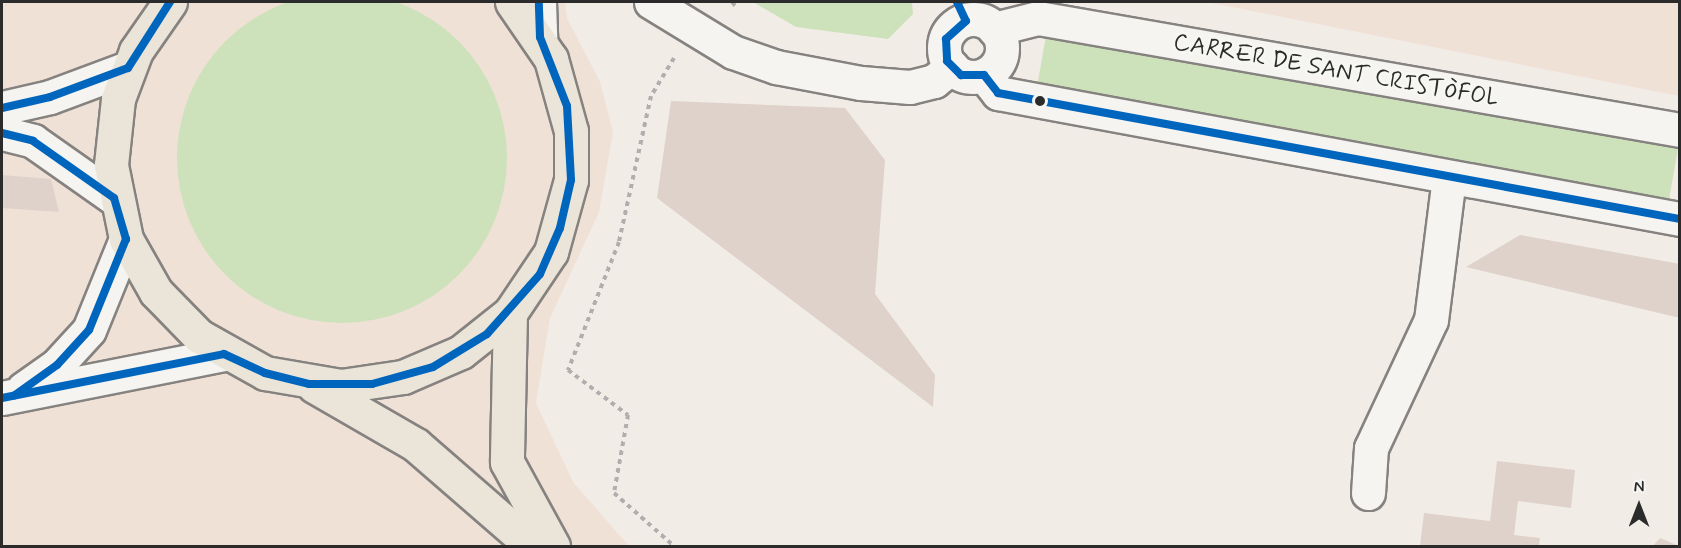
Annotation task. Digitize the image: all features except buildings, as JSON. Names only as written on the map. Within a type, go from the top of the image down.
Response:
[{"type":"main road","points":[[160,8],[128,68],[112,132],[114,198],[126,239],[139,267],[176,316],[224,354],[265,373],[309,384],[372,384],[433,367],[487,334],[510,313],[551,252],[571,180],[567,106],[540,37],[512,2]]},
{"type":"main road","points":[[510,313],[507,462],[553,546]]},
{"type":"main road","points":[[309,384],[416,445],[532,546]]},
{"type":"street","points":[[538,2],[540,37]]},
{"type":"street","points":[[651,2],[733,52],[776,67],[861,83],[910,87],[934,81],[952,67]]},
{"type":"street","points":[[972,17],[1001,55],[984,75],[965,76],[952,67],[945,42],[952,29],[972,17]]},
{"type":"street","name":"CARRER DE SANT CRISTÒFOL","points":[[972,17],[1038,18],[1680,130]]},
{"type":"street","points":[[2,108],[50,97],[128,68]]},
{"type":"street","points":[[984,75],[998,93],[1680,219]]},
{"type":"street","points":[[2,133],[33,141],[114,198]]},
{"type":"street","points":[[1368,493],[1371,448],[1431,320],[1449,177]]},
{"type":"street","points":[[8,397],[57,365],[89,330],[126,239]]},
{"type":"street","points":[[8,397],[224,354]]},
{"type":"path","points":[[732,2],[743,15]]},
{"type":"path","points":[[674,546],[614,493],[628,415],[568,370],[619,242],[651,96],[694,28]]},
{"type":"shaded area","points":[[2,2],[565,2],[567,18],[600,82],[613,132],[599,212],[550,318],[536,403],[573,482],[629,546],[2,546]]},
{"type":"shaded area","points":[[1207,2],[1679,2],[1679,96]]},
{"type":"green space","points":[[342,-7],[374,-4],[405,6],[434,21],[458,42],[479,66],[494,95],[504,126],[507,158],[504,190],[494,221],[479,250],[458,274],[434,295],[405,310],[374,320],[342,323],[310,320],[279,310],[250,295],[226,274],[205,250],[190,221],[180,190],[177,158],[180,126],[190,95],[205,66],[226,42],[250,21],[279,6],[310,-4]]},
{"type":"green space","points":[[753,2],[912,2],[913,14],[888,39],[796,27]]},
{"type":"green space","points":[[1047,30],[1679,141],[1669,199],[1037,87]]},
{"type":"transit line","points":[[2,108],[50,97],[128,68],[170,2]]},
{"type":"transit line","points":[[2,398],[224,354],[265,373],[309,384],[372,384],[433,367],[487,334],[540,274],[560,228],[571,180],[567,106],[540,37],[539,2]]},
{"type":"transit line","points":[[957,2],[966,21],[946,39],[947,61],[961,75],[984,75],[998,93],[1680,219]]},
{"type":"transit line","points":[[2,133],[33,141],[114,198],[126,239],[89,330],[57,365],[15,395]]}]
